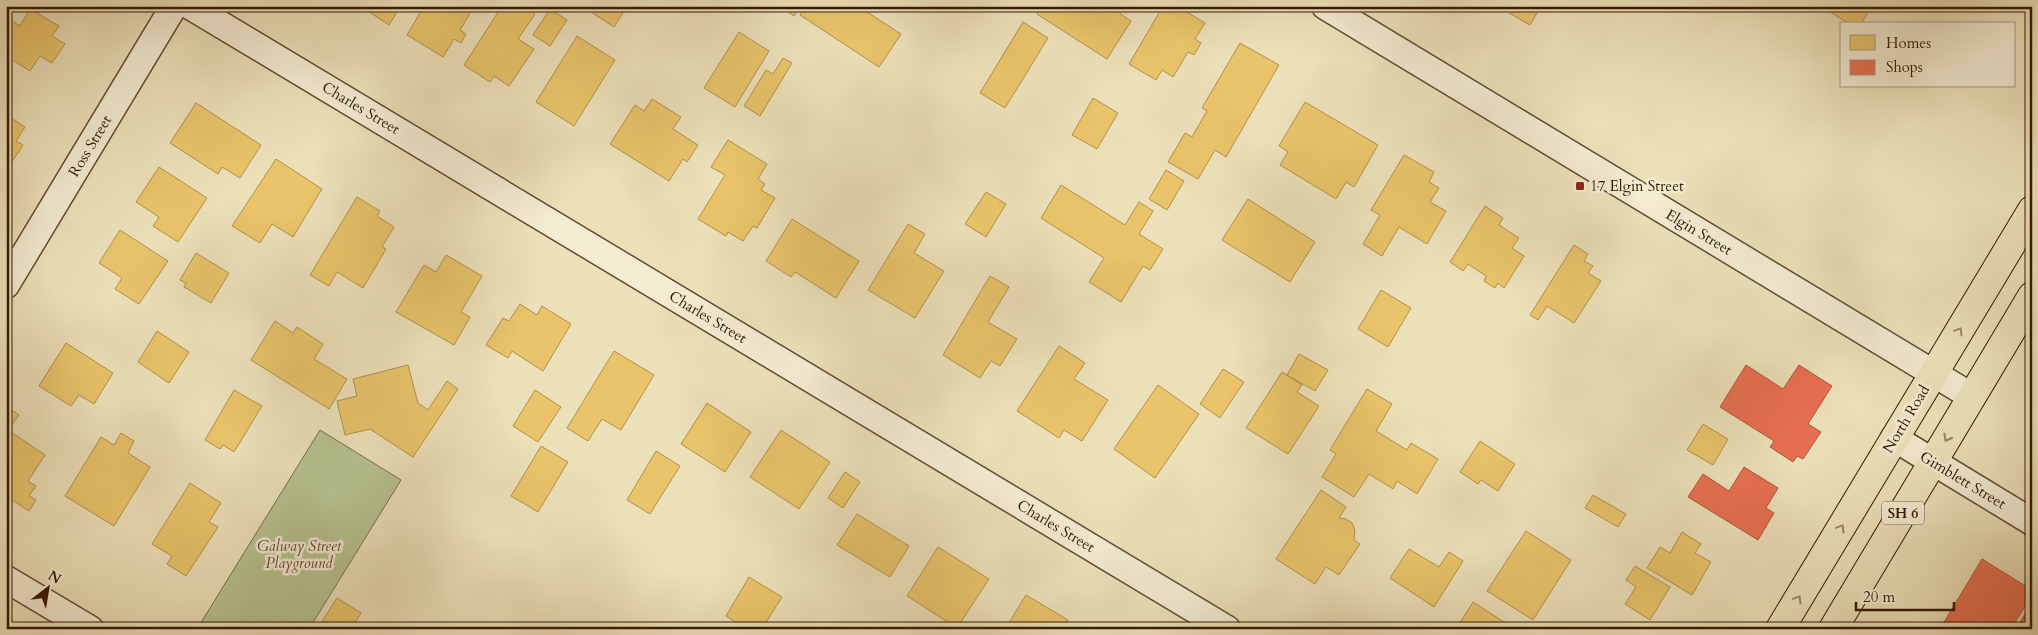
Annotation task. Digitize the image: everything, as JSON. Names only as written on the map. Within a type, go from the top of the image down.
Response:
[{"type":"main road","name":"North Road","points":[[1780,629],[2032,210]]},
{"type":"main road","name":"SH 6","points":[[1833,629],[2032,296]]},
{"type":"street","name":"Ross Street","points":[[6,285],[174,6]]},
{"type":"street","name":"Charles Street","points":[[190,6],[1227,629]]},
{"type":"street","name":"Elgin Street","points":[[1325,6],[1972,396]]},
{"type":"street","name":"Gimblett Street","points":[[1894,438],[2032,522]]},
{"type":"street","points":[[6,578],[90,629]]},
{"type":"green space","name":"Galway Street Playground","points":[[320,430],[401,480],[309,629],[197,629]]},
{"type":"building: Homes","points":[[360,6],[401,6],[389,25]]},
{"type":"building: Homes","points":[[424,6],[465,6],[472,10],[460,30],[466,34],[461,43],[454,39],[443,57],[407,35]]},
{"type":"building: Homes","points":[[502,6],[524,6],[535,14],[518,39],[534,49],[509,86],[494,76],[490,82],[464,65]]},
{"type":"building: Homes","points":[[582,6],[627,6],[614,27]]},
{"type":"building: Homes","points":[[779,6],[801,6],[794,16]]},
{"type":"building: Homes","points":[[806,6],[858,6],[901,34],[879,67],[800,15]]},
{"type":"building: Homes","points":[[1042,6],[1109,6],[1131,21],[1107,59],[1037,14]]},
{"type":"building: Homes","points":[[1163,6],[1177,6],[1205,23],[1195,39],[1201,43],[1194,55],[1188,52],[1173,77],[1162,70],[1156,80],[1129,64]]},
{"type":"building: Homes","points":[[1497,6],[1541,6],[1530,25]]},
{"type":"building: Homes","points":[[1820,6],[1872,6],[1862,22],[1847,22]]},
{"type":"building: Homes","points":[[30,9],[59,26],[52,36],[65,44],[52,63],[40,56],[30,71],[6,56],[6,17],[20,26]]},
{"type":"building: Homes","points":[[550,9],[567,20],[550,46],[533,35]]},
{"type":"building: Homes","points":[[1023,22],[1048,38],[1005,108],[980,93]]},
{"type":"building: Homes","points":[[739,32],[769,51],[735,107],[704,88]]},
{"type":"building: Homes","points":[[577,36],[615,60],[574,126],[536,102]]},
{"type":"building: Homes","points":[[1240,43],[1279,65],[1226,157],[1215,150],[1198,179],[1168,162],[1185,133],[1192,137],[1207,111],[1202,108]]},
{"type":"building: Homes","points":[[783,58],[792,63],[760,116],[744,106],[766,70],[773,74]]},
{"type":"building: Homes","points":[[1093,98],[1118,113],[1097,149],[1072,135]]},
{"type":"building: Homes","points":[[652,99],[681,117],[673,129],[698,145],[687,162],[683,159],[669,181],[610,144],[635,105],[644,111]]},
{"type":"building: Homes","points":[[1305,102],[1378,145],[1354,187],[1346,182],[1336,199],[1280,165],[1288,152],[1279,146]]},
{"type":"building: Homes","points":[[196,103],[261,145],[240,178],[222,167],[218,174],[170,143]]},
{"type":"building: Homes","points":[[6,115],[25,127],[16,141],[23,145],[6,171]]},
{"type":"building: Homes","points":[[728,140],[767,164],[758,179],[765,184],[761,190],[775,198],[757,228],[753,226],[743,241],[728,232],[726,236],[698,219],[725,175],[711,167]]},
{"type":"building: Homes","points":[[1404,155],[1434,172],[1429,182],[1439,188],[1430,202],[1446,211],[1427,244],[1399,227],[1382,256],[1363,244],[1380,215],[1371,210]]},
{"type":"building: Homes","points":[[276,159],[322,189],[293,237],[272,224],[260,243],[232,226]]},
{"type":"building: Homes","points":[[159,167],[207,198],[178,242],[153,226],[159,217],[136,202]]},
{"type":"building: Homes","points":[[1166,170],[1184,181],[1167,210],[1149,199]]},
{"type":"building: Homes","points":[[1061,185],[1125,225],[1139,202],[1153,211],[1139,234],[1163,249],[1150,270],[1143,266],[1121,302],[1089,282],[1104,258],[1041,218]]},
{"type":"building: Homes","points":[[986,192],[1006,204],[986,237],[965,224]]},
{"type":"building: Homes","points":[[357,197],[380,211],[377,216],[394,227],[382,247],[386,249],[363,288],[337,272],[329,286],[310,275]]},
{"type":"building: Homes","points":[[1248,199],[1315,242],[1290,282],[1222,240]]},
{"type":"building: Homes","points":[[1485,206],[1503,218],[1499,225],[1519,238],[1512,248],[1524,256],[1504,288],[1498,283],[1495,288],[1484,281],[1486,276],[1468,264],[1463,271],[1450,262]]},
{"type":"building: Homes","points":[[792,219],[859,261],[836,298],[795,272],[791,277],[766,261]]},
{"type":"building: Homes","points":[[908,224],[925,234],[914,253],[944,271],[915,318],[868,290]]},
{"type":"building: Homes","points":[[120,230],[168,261],[139,304],[115,289],[122,278],[99,263]]},
{"type":"building: Homes","points":[[1574,245],[1588,254],[1584,261],[1593,266],[1588,273],[1601,281],[1574,323],[1547,306],[1538,320],[1530,315]]},
{"type":"building: Homes","points":[[196,253],[229,273],[211,303],[184,287],[186,283],[180,280]]},
{"type":"building: Homes","points":[[446,255],[482,276],[461,312],[470,317],[454,345],[396,312],[424,265],[436,272]]},
{"type":"building: Homes","points":[[990,276],[1009,287],[988,322],[1017,339],[1000,366],[991,361],[980,378],[943,355]]},
{"type":"building: Homes","points":[[1381,290],[1411,308],[1388,347],[1358,329]]},
{"type":"building: Homes","points":[[520,304],[537,315],[542,306],[571,324],[543,371],[512,351],[508,358],[486,345],[503,318],[509,321]]},
{"type":"building: Homes","points":[[275,321],[293,333],[297,327],[323,344],[314,359],[347,379],[329,409],[251,360]]},
{"type":"building: Homes","points":[[157,331],[189,352],[169,383],[138,362]]},
{"type":"building: Homes","points":[[66,343],[113,373],[94,404],[79,395],[71,406],[39,386]]},
{"type":"building: Homes","points":[[1059,346],[1085,363],[1074,379],[1108,400],[1082,441],[1064,430],[1059,438],[1017,411]]},
{"type":"building: Homes","points":[[614,351],[654,375],[621,430],[602,419],[588,441],[567,428]]},
{"type":"building: Homes","points":[[1299,354],[1328,370],[1315,391],[1287,375]]},
{"type":"building: Homes","points":[[408,365],[418,403],[428,410],[447,381],[458,389],[413,457],[370,429],[345,435],[337,401],[357,396],[353,379]]},
{"type":"building: Homes","points":[[1223,369],[1244,382],[1220,418],[1200,404]]},
{"type":"building: Homes","points":[[1282,372],[1302,385],[1297,392],[1319,406],[1288,454],[1246,428]]},
{"type":"building: Homes","points":[[1158,385],[1199,414],[1155,478],[1114,449]]},
{"type":"building: Homes","points":[[1367,389],[1392,404],[1376,431],[1407,450],[1411,443],[1438,459],[1417,494],[1397,481],[1393,489],[1369,474],[1354,497],[1322,477],[1336,454],[1330,450]]},
{"type":"building: Homes","points":[[234,390],[262,406],[234,452],[223,445],[220,449],[205,440]]},
{"type":"building: Homes","points":[[535,390],[561,407],[538,442],[513,426]]},
{"type":"building: Homes","points":[[707,403],[751,432],[725,472],[681,444]]},
{"type":"building: Homes","points":[[6,406],[19,415],[6,433]]},
{"type":"building: Homes","points":[[1703,424],[1728,439],[1713,465],[1687,450]]},
{"type":"building: Homes","points":[[781,430],[830,462],[799,509],[750,477]]},
{"type":"building: Homes","points":[[11,432],[45,455],[28,481],[36,486],[29,496],[36,500],[29,511],[6,496],[6,439]]},
{"type":"building: Homes","points":[[121,433],[134,441],[128,453],[150,467],[114,526],[65,496],[101,437],[114,445]]},
{"type":"building: Homes","points":[[1480,441],[1515,464],[1498,491],[1481,480],[1478,484],[1460,472]]},
{"type":"building: Homes","points":[[541,446],[568,462],[538,512],[511,496]]},
{"type":"building: Homes","points":[[656,451],[680,466],[650,514],[627,500]]},
{"type":"building: Homes","points":[[845,472],[860,482],[843,508],[828,498]]},
{"type":"building: Homes","points":[[190,483],[221,503],[209,522],[218,527],[186,576],[167,564],[172,556],[152,544]]},
{"type":"building: Homes","points":[[1321,490],[1346,507],[1339,518],[1346,519],[1352,523],[1355,530],[1354,540],[1360,544],[1339,575],[1326,567],[1315,584],[1276,559]]},
{"type":"building: Homes","points":[[1593,495],[1626,514],[1618,527],[1585,508]]},
{"type":"building: Homes","points":[[857,514],[909,546],[890,577],[837,545]]},
{"type":"building: Homes","points":[[1526,531],[1571,560],[1533,620],[1487,591]]},
{"type":"building: Homes","points":[[1682,532],[1701,544],[1695,553],[1711,562],[1692,595],[1647,568],[1660,547],[1670,553]]},
{"type":"building: Homes","points":[[938,547],[989,579],[957,628],[907,596]]},
{"type":"building: Homes","points":[[1409,549],[1439,567],[1449,552],[1463,561],[1434,607],[1390,578]]},
{"type":"building: Homes","points":[[1635,566],[1670,587],[1650,620],[1625,604],[1636,587],[1626,580]]},
{"type":"building: Homes","points":[[749,577],[782,597],[762,629],[746,629],[726,616]]},
{"type":"building: Homes","points":[[1026,595],[1068,620],[1063,629],[1005,629]]},
{"type":"building: Homes","points":[[337,598],[361,613],[351,629],[317,629]]},
{"type":"building: Homes","points":[[1473,602],[1515,629],[1456,629]]},
{"type":"building: Shops","points":[[1746,365],[1783,389],[1799,365],[1832,386],[1808,424],[1821,432],[1803,459],[1797,456],[1793,462],[1770,447],[1774,441],[1720,407]]},
{"type":"building: Shops","points":[[1744,467],[1778,488],[1766,508],[1774,513],[1758,540],[1688,497],[1703,474],[1729,491]]},
{"type":"building: Shops","points":[[1982,559],[2032,590],[2032,595],[2011,629],[1940,629]]},
{"type":"building: Shops","points":[[2031,604],[2032,629],[2016,629]]},
{"type":"place","name":"17 Elgin Street","points":[[1580,186]]}]
